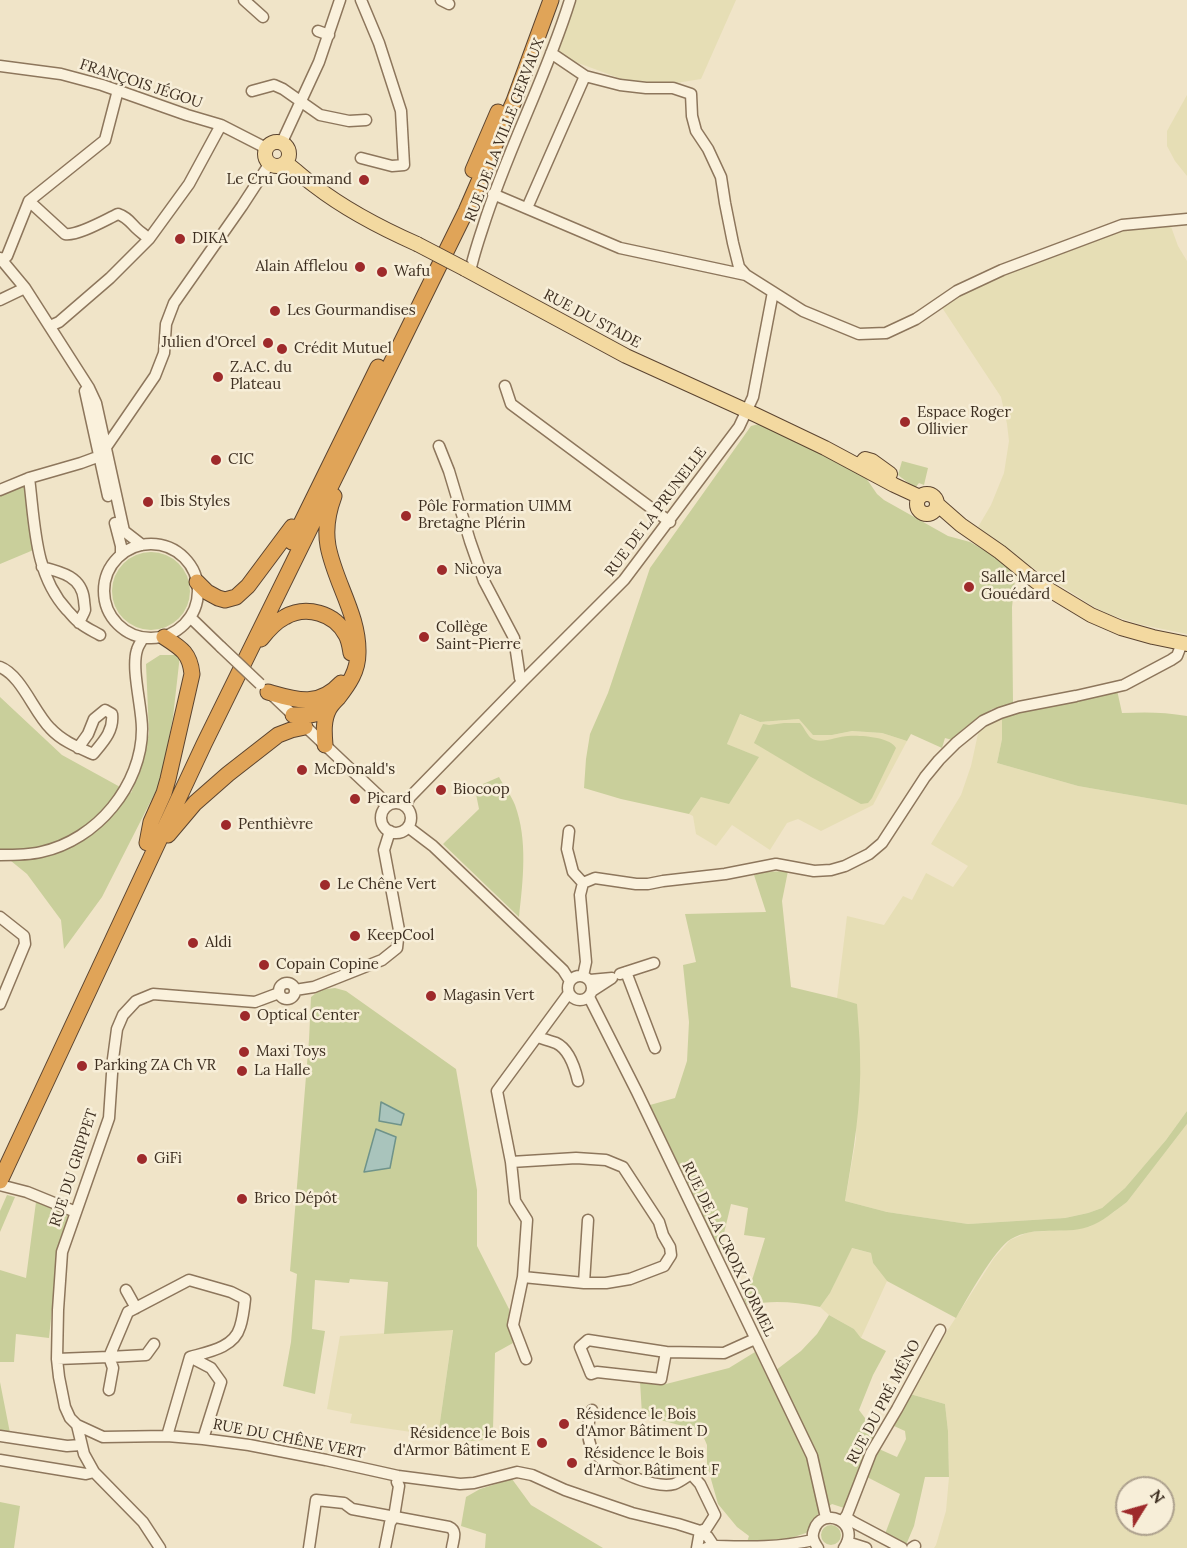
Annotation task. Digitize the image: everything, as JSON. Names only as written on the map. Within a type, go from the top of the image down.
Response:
[{"type":"highway","points":[[150,849],[199,732],[468,183],[512,78],[541,0]]},
{"type":"highway","points":[[0,1157],[446,253],[494,150],[537,42],[551,0]]},
{"type":"highway","points":[[293,715],[314,715],[324,712],[348,686],[357,665],[356,631],[331,558],[327,533],[330,508],[352,442]]},
{"type":"highway","points":[[197,582],[207,592],[218,598],[225,600],[236,597],[248,586],[310,504]]},
{"type":"highway","points":[[249,652],[276,622],[300,611],[328,616],[346,634],[351,663],[343,681],[331,692],[323,697],[308,700],[292,699],[264,688]]},
{"type":"highway","points":[[150,849],[151,822],[168,779],[192,674],[191,662],[182,648],[164,637]]},
{"type":"highway","points":[[325,745],[325,722],[329,708]]},
{"type":"highway","points":[[150,849],[195,803],[228,774],[278,735],[305,727]]},
{"type":"highway","points":[[0,1183],[125,901]]},
{"type":"main road","points":[[275,142],[282,142],[288,147],[290,155],[286,163],[276,166],[270,163],[265,156],[266,148],[275,142]]},
{"type":"main road","name":"RUE DU STADE","points":[[286,163],[351,211],[467,270],[626,356],[825,448],[862,462],[916,498],[918,509],[923,513],[929,514],[935,509],[1000,552],[1038,583],[1091,615],[1121,628],[1184,643]]},
{"type":"main road","points":[[862,462],[872,461],[901,482],[916,498]]},
{"type":"street","points":[[244,0],[263,17]]},
{"type":"street","points":[[282,142],[319,62],[340,0]]},
{"type":"street","points":[[361,0],[379,43],[398,102],[403,129],[404,165],[392,166],[361,158]]},
{"type":"street","name":"RUE DE LA VILLE GERVAUX","points":[[467,270],[493,194],[551,53],[570,0]]},
{"type":"street","points":[[318,31],[329,35]]},
{"type":"street","points":[[551,53],[585,76],[620,85],[673,88],[691,94],[692,116],[696,131],[708,149],[721,177],[724,203],[735,251],[740,267],[746,275]]},
{"type":"street","name":"FRANÇOIS JÉGOU","points":[[0,66],[61,74],[118,90],[221,125],[266,148]]},
{"type":"street","points":[[527,208],[585,76]]},
{"type":"street","points":[[252,91],[274,85],[283,88],[320,115],[349,121],[366,120]]},
{"type":"street","points":[[118,90],[105,140],[29,201],[7,256],[1,259],[25,288],[89,388],[96,403],[121,555]]},
{"type":"street","points":[[50,327],[59,322],[110,278],[150,239],[189,184],[221,125]]},
{"type":"street","points":[[0,490],[103,452],[155,376],[164,353],[166,324],[174,303],[270,163]]},
{"type":"street","points":[[493,194],[620,248],[746,275],[803,312],[859,334],[886,333],[916,319],[957,291],[1002,270],[1101,232],[1122,225],[1187,219]]},
{"type":"street","points":[[29,201],[65,234],[78,232],[118,214],[127,218],[150,239]]},
{"type":"street","points":[[0,300],[25,288]]},
{"type":"street","name":"RUE DE LA PRUNELLE","points":[[405,806],[523,681],[624,580],[739,427],[753,397],[773,292]]},
{"type":"street","points":[[78,371],[99,432]]},
{"type":"street","points":[[505,386],[511,404],[669,522]]},
{"type":"street","points":[[99,432],[118,423],[129,413]]},
{"type":"street","points":[[439,446],[484,581],[514,638],[520,678],[523,681]]},
{"type":"street","points":[[103,452],[111,491],[116,498],[124,531],[142,545]]},
{"type":"street","points":[[30,478],[38,551],[48,582],[61,603],[78,623],[100,635]]},
{"type":"street","points":[[142,545],[159,545],[176,552],[186,560],[197,582],[196,606],[190,617],[183,626],[164,637],[143,638],[131,634],[120,627],[111,616],[106,604],[104,592],[106,579],[115,562],[128,550],[142,545]]},
{"type":"street","points":[[42,567],[67,575],[74,579],[80,587],[84,596],[85,609],[78,623]]},
{"type":"street","points":[[190,617],[380,797],[386,807]]},
{"type":"street","points":[[0,855],[41,852],[69,842],[95,825],[120,798],[138,761],[142,729],[136,656],[143,638]]},
{"type":"street","points":[[583,883],[595,878],[648,884],[725,874],[776,864],[814,871],[831,870],[844,866],[869,854],[882,843],[925,777],[956,743],[983,721],[1000,712],[1019,707],[1124,685],[1172,660],[1184,643]]},
{"type":"street","points":[[0,667],[17,681],[48,727],[62,740],[78,748]]},
{"type":"street","points":[[395,803],[405,806],[410,813],[408,827],[389,835],[381,816],[386,807],[395,803]]},
{"type":"street","points":[[408,827],[433,846],[562,970],[574,999],[582,1001],[589,986],[580,895],[583,883]]},
{"type":"street","points":[[569,831],[567,849],[573,872],[583,883]]},
{"type":"street","name":"RUE DU GRIPPET","points":[[160,1548],[143,1522],[94,1472],[83,1449],[77,1425],[70,1418],[65,1407],[57,1359],[63,1252],[109,1118],[117,1029],[123,1015],[136,1001],[153,994],[255,1002],[279,993],[281,997],[288,1000],[294,996],[295,990],[314,987],[382,960],[397,948],[399,930],[384,850],[389,835]]},
{"type":"street","points":[[0,917],[24,936],[25,944],[1,1000]]},
{"type":"street","points":[[589,986],[654,963]]},
{"type":"street","points":[[626,972],[655,1048]]},
{"type":"street","points":[[526,1359],[513,1325],[523,1277],[527,1220],[515,1202],[511,1162],[497,1091],[537,1037],[576,977],[589,986]]},
{"type":"street","name":"RUE DE LA CROIX LORMEL","points":[[589,986],[637,1092],[812,1456],[826,1518]]},
{"type":"street","points":[[537,1037],[559,1044],[576,1070],[578,1081]]},
{"type":"street","points":[[511,1162],[573,1158],[606,1160],[623,1167],[659,1222],[671,1255],[664,1266],[621,1282],[584,1283],[523,1277]]},
{"type":"street","points":[[0,1183],[76,1212]]},
{"type":"street","points":[[584,1283],[588,1220]]},
{"type":"street","points":[[109,1390],[113,1368],[109,1357],[128,1312],[189,1280],[231,1292],[245,1299],[240,1330],[232,1342],[190,1358]]},
{"type":"street","points":[[126,1290],[135,1308]]},
{"type":"street","name":"RUE DU PRÉ MÉNO","points":[[844,1519],[870,1454],[940,1330]]},
{"type":"street","points":[[666,1352],[661,1379],[597,1372],[591,1374],[580,1347],[588,1340],[666,1352],[724,1353],[755,1338]]},
{"type":"street","points":[[57,1359],[146,1355],[154,1344]]},
{"type":"street","points":[[166,1436],[190,1358]]},
{"type":"street","points":[[190,1358],[211,1368],[221,1382],[203,1439]]},
{"type":"street","points":[[592,1410],[588,1421],[588,1436],[592,1449],[604,1462],[637,1479],[659,1485],[675,1484],[691,1474],[700,1484],[715,1515],[706,1529],[700,1531],[697,1548]]},
{"type":"street","name":"RUE DU CHÊNE VERT","points":[[77,1425],[103,1437],[111,1438],[166,1436],[249,1445],[326,1460],[398,1479],[460,1484],[474,1483],[517,1472],[532,1475],[565,1490],[621,1509],[700,1531],[708,1537],[710,1547]]},
{"type":"street","points":[[0,1436],[83,1449],[96,1434]]},
{"type":"street","points":[[0,1460],[86,1474],[94,1472]]},
{"type":"street","points":[[385,1548],[394,1484],[398,1479]]},
{"type":"street","points":[[309,1548],[316,1500],[344,1503],[352,1509],[391,1518],[449,1527],[455,1533],[452,1548]]},
{"type":"street","points":[[710,1547],[767,1548],[816,1544],[814,1528],[821,1520],[832,1517],[854,1522],[902,1548]]},
{"type":"street","points":[[844,1519],[848,1531],[846,1545],[866,1548]]},
{"type":"shaded area","points":[[568,0],[736,0],[701,79],[646,88],[551,53]]},
{"type":"shaded area","points":[[1187,95],[1187,176],[1167,146],[1167,131]]},
{"type":"shaded area","points":[[1169,221],[1178,246],[1187,261],[1187,634],[1138,624],[1094,607],[1030,566],[978,527],[991,505],[1004,473],[1009,441],[1007,424],[1001,397],[939,303],[957,291],[1122,225]]},
{"type":"shaded area","points":[[739,714],[760,722],[799,719],[832,735],[852,731],[882,733],[907,741],[873,805],[821,831],[798,819],[787,823],[770,850],[732,825],[716,846],[696,834],[693,816],[689,814],[701,797],[758,757],[727,744]]},
{"type":"shaded area","points":[[1002,716],[1002,739],[997,763],[1078,786],[1187,805],[1187,1111],[1166,1140],[1125,1188],[1102,1208],[1088,1213],[1065,1218],[968,1224],[887,1212],[845,1201],[856,1139],[857,1005],[837,998],[847,916],[884,925],[903,896],[912,900],[926,873],[953,887],[968,866],[931,844],[961,795],[971,766],[979,729]]},
{"type":"shaded area","points":[[1187,1124],[1187,1548],[934,1548],[946,1511],[949,1477],[945,1404],[910,1394],[994,1258],[1010,1240],[1029,1232],[1089,1227],[1127,1202]]},
{"type":"shaded area","points":[[851,1248],[871,1253],[873,1263],[887,1281],[861,1338],[854,1329],[829,1315],[820,1307],[830,1293]]},
{"type":"shaded area","points":[[453,1329],[438,1436],[350,1423],[352,1414],[327,1409],[340,1336]]},
{"type":"green space","points":[[763,423],[866,478],[884,500],[948,536],[970,542],[1016,571],[1012,607],[1013,703],[992,709],[963,729],[952,740],[945,738],[942,748],[911,734],[907,741],[882,733],[852,731],[832,735],[813,735],[799,719],[760,722],[740,714],[727,744],[759,757],[729,804],[701,797],[689,814],[584,788],[590,734],[608,693],[650,568],[751,426]]},
{"type":"green space","points":[[902,461],[928,468],[924,485],[919,483],[915,488],[898,475]]},
{"type":"green space","points":[[30,472],[43,546],[0,564],[0,485]]},
{"type":"green space","points":[[151,552],[166,555],[179,563],[187,576],[190,591],[187,606],[179,619],[166,627],[151,630],[136,627],[123,619],[115,606],[112,591],[115,576],[123,563],[136,555]]},
{"type":"green space","points":[[160,655],[180,655],[173,717],[160,783],[102,897],[64,949],[61,920],[27,874],[0,852],[0,697],[62,755],[131,793],[140,771],[149,733],[146,664]]},
{"type":"green space","points":[[1117,690],[1122,713],[1187,716],[1187,805],[1078,786],[997,763],[1002,739],[1002,716]]},
{"type":"green space","points":[[800,723],[810,737],[819,741],[844,736],[860,736],[881,739],[893,744],[896,748],[868,803],[861,804],[754,743],[763,724]]},
{"type":"green space","points":[[499,777],[515,805],[522,832],[523,861],[519,917],[443,844],[479,809],[476,794],[483,784]]},
{"type":"green space","points":[[788,871],[782,901],[791,987],[857,1004],[860,1092],[845,1201],[887,1212],[968,1224],[1065,1218],[1088,1213],[1102,1208],[1125,1188],[1166,1140],[1187,1111],[1187,1124],[1127,1202],[1088,1227],[1030,1232],[1011,1239],[989,1263],[956,1318],[887,1281],[873,1263],[871,1253],[852,1248],[830,1293],[820,1307],[784,1302],[747,1305],[744,1299],[765,1238],[744,1235],[748,1208],[731,1204],[720,1250],[650,1105],[675,1098],[687,1061],[689,1022],[683,965],[696,962],[685,914],[766,912],[754,875],[762,872]]},
{"type":"green space","points":[[335,988],[346,991],[456,1069],[477,1190],[477,1246],[509,1309],[509,1325],[513,1343],[495,1353],[493,1429],[485,1440],[468,1441],[438,1436],[453,1330],[384,1334],[388,1282],[350,1279],[349,1283],[315,1280],[312,1329],[325,1331],[315,1394],[283,1386],[291,1342],[297,1274],[290,1271],[311,997],[320,990]]},
{"type":"green space","points":[[7,1195],[15,1197],[0,1232],[0,1211]]},
{"type":"green space","points":[[36,1202],[68,1214],[57,1260],[49,1338],[16,1334],[14,1362],[0,1362],[0,1270],[26,1278]]},
{"type":"green space","points":[[829,1315],[854,1329],[861,1338],[886,1351],[873,1375],[859,1410],[877,1434],[844,1508],[832,1504],[818,1514],[806,1533],[782,1541],[745,1548],[749,1536],[737,1527],[718,1504],[707,1465],[707,1445],[701,1431],[642,1415],[640,1381],[666,1384],[729,1368],[755,1352],[767,1377],[801,1351],[817,1334]]},
{"type":"green space","points":[[0,1382],[10,1433],[0,1430]]},
{"type":"green space","points":[[910,1394],[945,1404],[949,1477],[925,1477],[914,1526],[906,1545],[885,1534],[900,1494],[867,1477],[879,1449],[897,1457],[906,1439],[905,1431],[894,1426]]},
{"type":"green space","points":[[512,1479],[531,1505],[603,1548],[485,1548],[486,1534],[461,1526],[466,1497],[480,1489]]},
{"type":"green space","points":[[0,1502],[20,1506],[14,1548],[0,1548]]},
{"type":"green space","points":[[831,1525],[838,1528],[841,1535],[838,1542],[831,1545],[824,1542],[821,1535],[824,1528]]},
{"type":"water","points":[[381,1102],[404,1114],[401,1125],[379,1121]]},
{"type":"water","points":[[376,1129],[396,1137],[390,1168],[364,1172]]},
{"type":"place","name":"Le Cru Gourmand","points":[[364,180]]},
{"type":"place","name":"DIKA","points":[[180,239]]},
{"type":"place","name":"Alain Afflelou","points":[[360,267]]},
{"type":"place","name":"Wafu","points":[[382,272]]},
{"type":"place","name":"Les Gourmandises","points":[[275,311]]},
{"type":"place","name":"Julien d'Orcel","points":[[268,343]]},
{"type":"place","name":"Crédit Mutuel","points":[[282,349]]},
{"type":"place","name":"Z.A.C. du Plateau","points":[[218,377]]},
{"type":"place","name":"Espace Roger Ollivier","points":[[905,422]]},
{"type":"place","name":"CIC","points":[[216,460]]},
{"type":"place","name":"Ibis Styles","points":[[148,502]]},
{"type":"place","name":"Pôle Formation UIMM Bretagne Plérin","points":[[406,516]]},
{"type":"place","name":"Nicoya","points":[[442,570]]},
{"type":"place","name":"Salle Marcel Gouédard","points":[[969,587]]},
{"type":"place","name":"Collège Saint-Pierre","points":[[424,637]]},
{"type":"place","name":"McDonald's","points":[[302,770]]},
{"type":"place","name":"Biocoop","points":[[441,790]]},
{"type":"place","name":"Picard","points":[[355,799]]},
{"type":"place","name":"Penthièvre","points":[[226,825]]},
{"type":"place","name":"Le Chêne Vert","points":[[325,885]]},
{"type":"place","name":"KeepCool","points":[[355,936]]},
{"type":"place","name":"Aldi","points":[[193,943]]},
{"type":"place","name":"Copain Copine","points":[[264,965]]},
{"type":"place","name":"Magasin Vert","points":[[431,996]]},
{"type":"place","name":"Optical Center","points":[[245,1016]]},
{"type":"place","name":"Maxi Toys","points":[[244,1052]]},
{"type":"place","name":"Parking ZA Ch VR","points":[[82,1066]]},
{"type":"place","name":"La Halle","points":[[242,1071]]},
{"type":"place","name":"GiFi","points":[[142,1159]]},
{"type":"place","name":"Brico Dépôt","points":[[242,1199]]},
{"type":"place","name":"Résidence le Bois d'Amor Bâtiment D","points":[[564,1424]]},
{"type":"place","name":"Résidence le Bois d'Armor Bâtiment E","points":[[542,1443]]},
{"type":"place","name":"Résidence le Bois d'Armor Bâtiment F","points":[[572,1463]]}]
